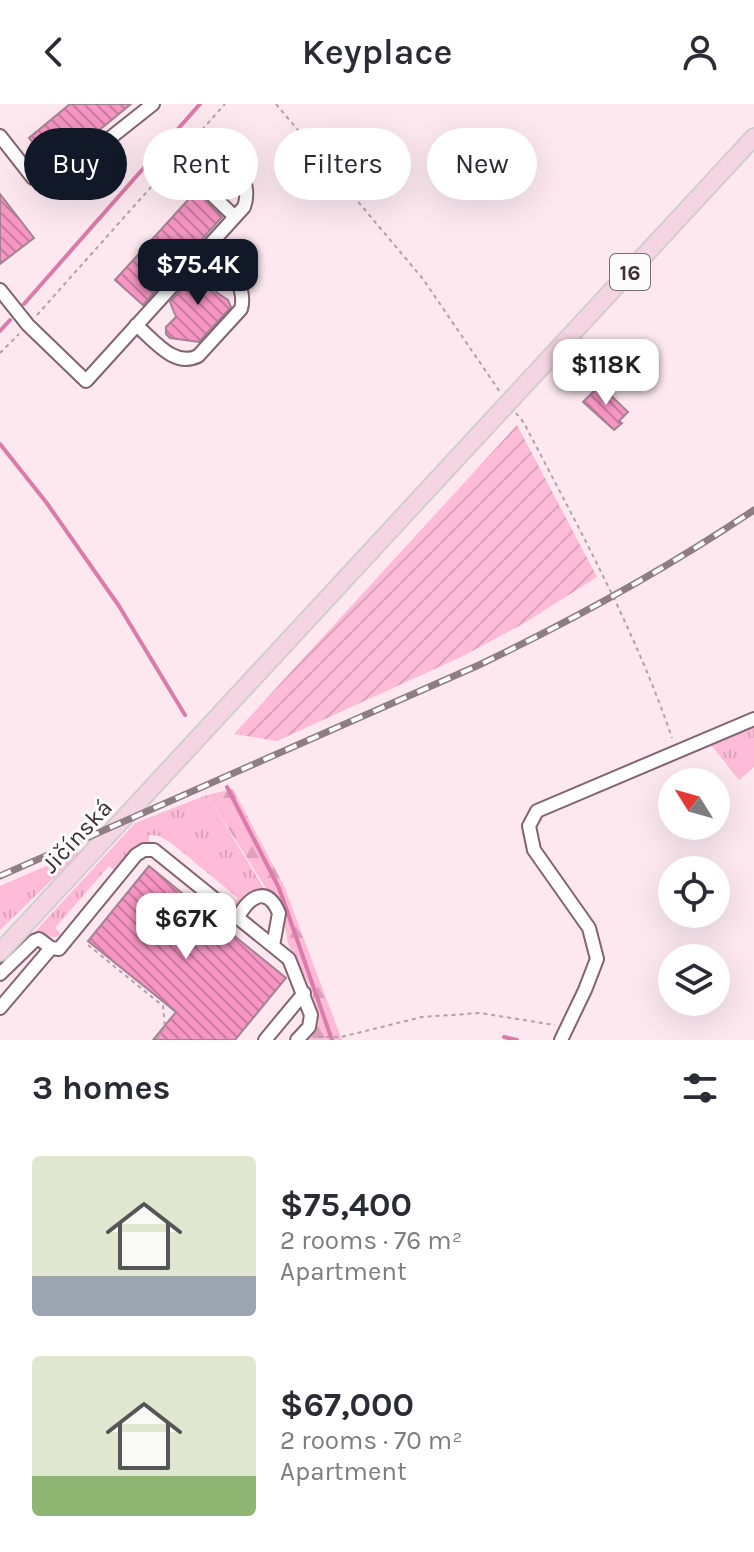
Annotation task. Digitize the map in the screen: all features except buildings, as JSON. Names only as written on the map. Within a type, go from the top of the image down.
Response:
[{"type":"main road","name":"16","points":[[508,403],[754,137]]},
{"type":"main road","name":"Jičínská","points":[[0,952],[508,403]]},
{"type":"lane","points":[[123,128],[153,104]]},
{"type":"lane","points":[[0,136],[24,167]]},
{"type":"lane","points":[[0,290],[28,325],[86,381],[235,217]]},
{"type":"lane","points":[[136,325],[171,355],[185,360],[198,356],[241,309],[243,293],[208,247]]},
{"type":"lane","points":[[564,1034],[597,959],[589,928],[534,850],[529,826],[537,811],[754,719]]},
{"type":"lane","points":[[0,974],[34,941],[39,939],[51,948],[59,949],[136,855],[144,850],[160,853],[293,965],[311,1015],[310,1023],[297,1040]]},
{"type":"lane","points":[[238,917],[255,897],[272,902],[279,913],[273,946]]},
{"type":"lane","points":[[0,1008],[51,948]]},
{"type":"lane","points":[[265,1040],[304,993]]},
{"type":"path","points":[[0,353],[225,104]]},
{"type":"path","points":[[275,105],[423,279],[524,423],[591,552],[643,662],[676,751]]},
{"type":"path","points":[[88,945],[163,1006],[165,1028],[156,1040]]},
{"type":"path","points":[[321,1039],[422,1017],[480,1013],[564,1034]]},
{"type":"green space","points":[[517,425],[597,577],[526,622],[463,656],[277,741],[234,734]]},
{"type":"green space","points":[[754,723],[754,767],[739,780],[708,741]]},
{"type":"green space","points":[[233,789],[284,886],[342,1040],[302,1040],[315,1025],[316,1005],[288,944],[283,915],[207,795]]},
{"type":"green space","points":[[207,795],[266,892],[249,895],[237,908],[233,905],[238,898],[170,842],[149,835],[149,844],[142,845],[116,871],[109,866],[55,928],[61,934],[53,937],[40,933],[30,937],[135,823]]},
{"type":"green space","points":[[83,850],[0,930],[0,886]]},
{"type":"waterway","points":[[24,304],[200,104]]},
{"type":"waterway","points":[[0,331],[10,320]]},
{"type":"waterway","points":[[0,444],[46,502],[119,606],[185,715]]},
{"type":"waterway","points":[[227,787],[279,888],[332,1040]]},
{"type":"waterway","points":[[504,1037],[517,1040]]},
{"type":"railway","points":[[0,876],[479,665],[620,592],[754,510]]}]
